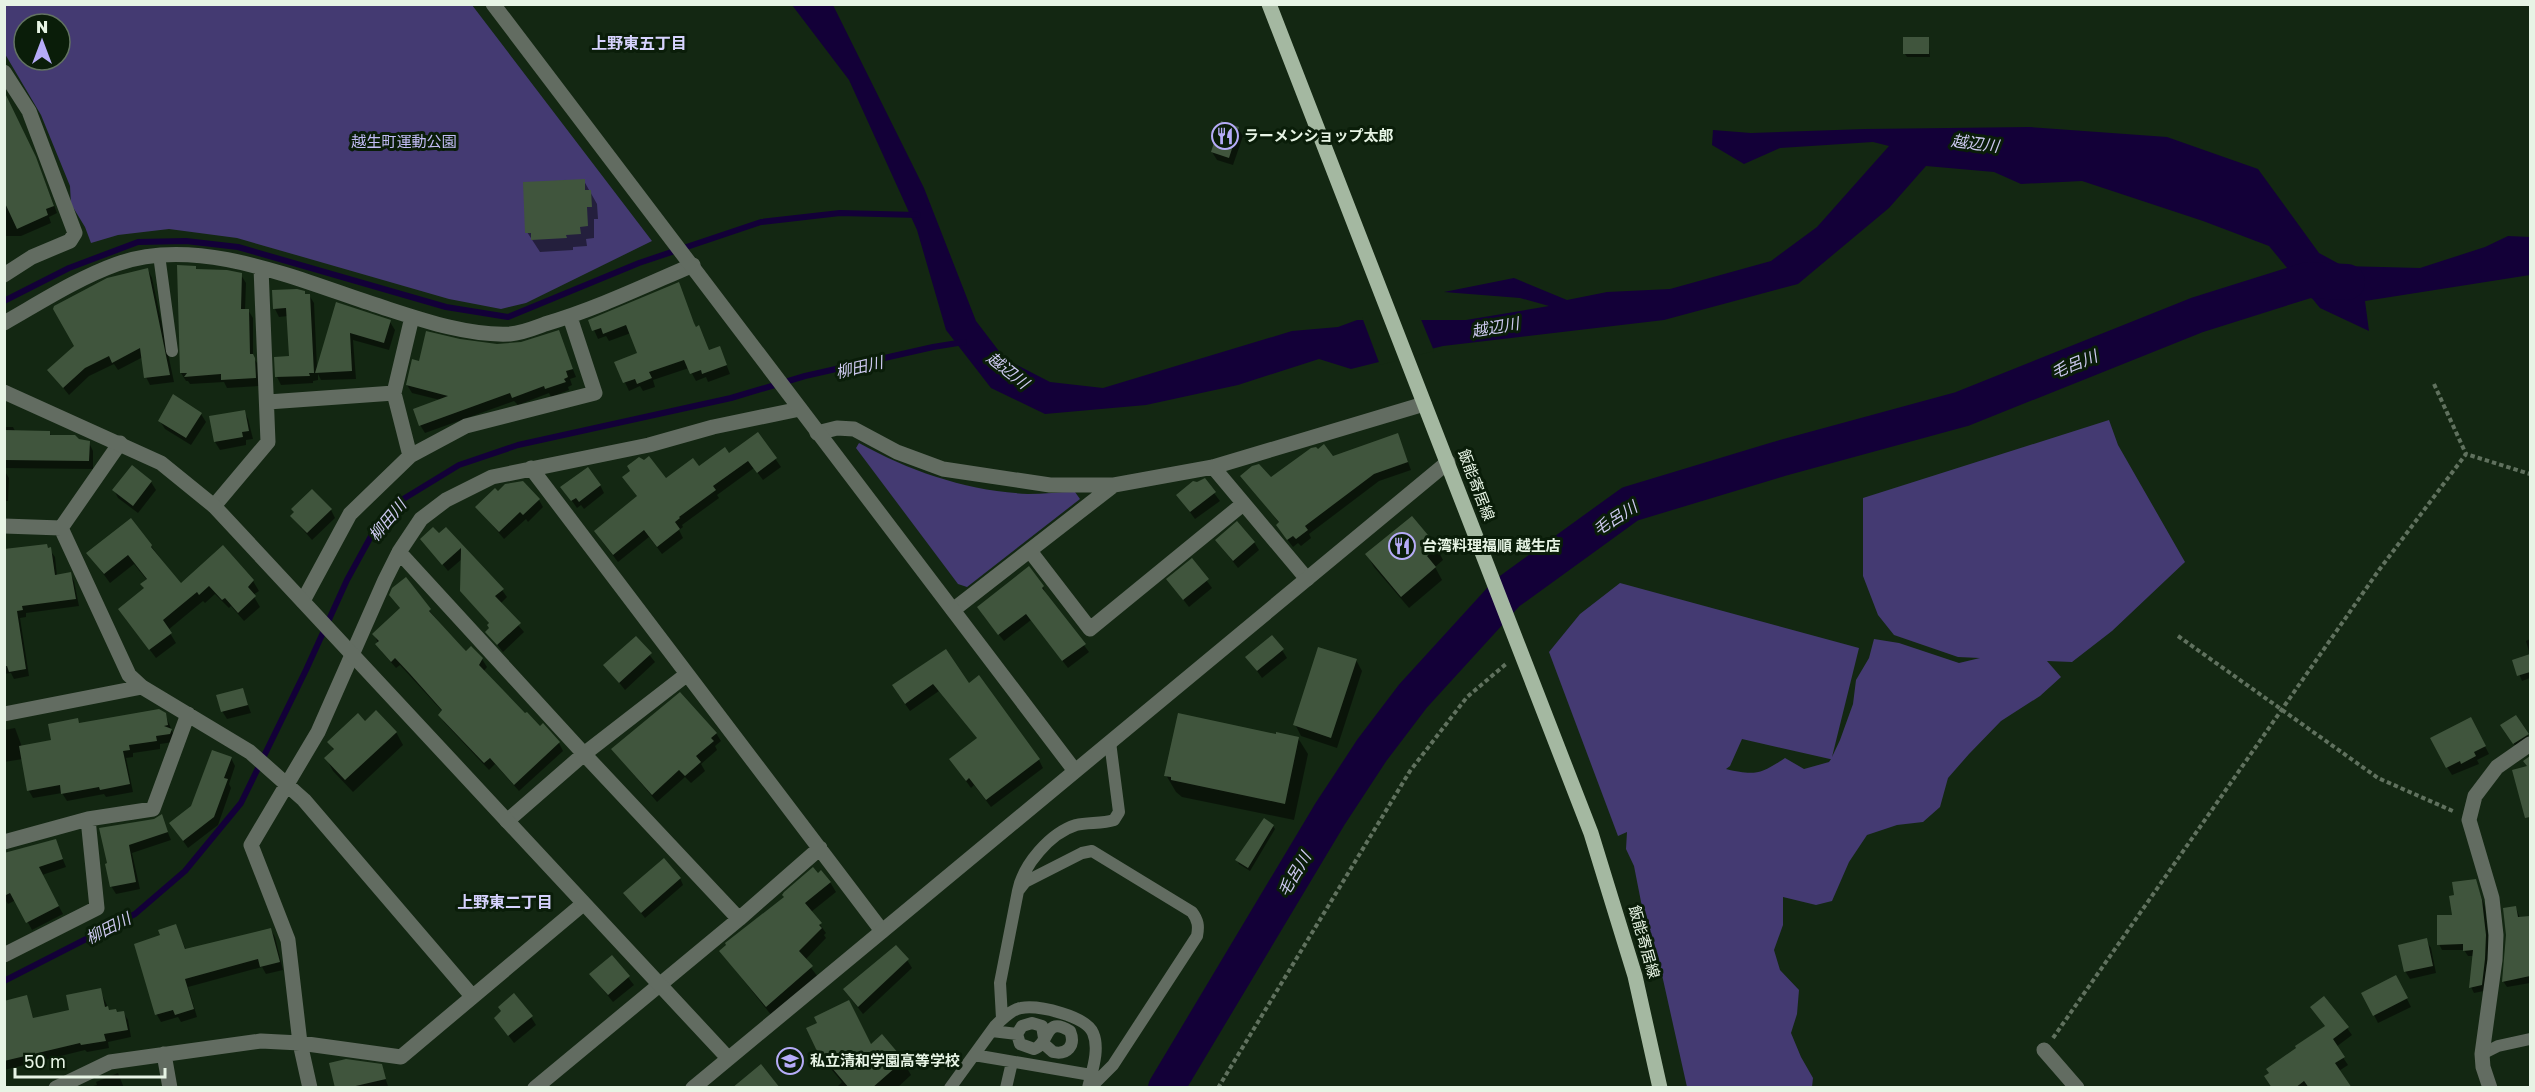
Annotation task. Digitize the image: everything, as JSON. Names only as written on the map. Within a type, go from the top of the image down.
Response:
[{"type":"main road","name":"飯能寄居線","points":[[1269,4],[1518,643],[1604,872],[1635,976],[1660,1088]]},
{"type":"street","points":[[493,4],[1075,771]]},
{"type":"street","points":[[4,72],[29,111],[75,233],[70,241],[32,257],[4,275]]},
{"type":"street","points":[[4,323],[56,293],[118,264],[159,255],[213,258],[261,268],[412,317],[486,334],[513,334],[570,317],[691,263]]},
{"type":"street","points":[[214,506],[268,442],[261,268]]},
{"type":"street","points":[[410,456],[394,393],[412,317]]},
{"type":"street","points":[[303,601],[351,514],[410,456],[466,426],[595,393],[570,317]]},
{"type":"street","points":[[4,392],[160,463],[214,506],[728,1059]]},
{"type":"street","points":[[268,402],[394,393]]},
{"type":"street","points":[[817,433],[837,428],[854,429],[897,452],[942,469],[1050,485],[1114,485],[1213,467],[1424,404]]},
{"type":"street","points":[[310,1088],[300,1043],[288,940],[251,845],[318,732],[346,650],[399,552],[421,519],[446,500],[492,477],[649,445],[797,405]]},
{"type":"street","points":[[61,528],[120,443]]},
{"type":"street","points":[[693,1088],[1448,462]]},
{"type":"street","points":[[1213,467],[1307,579]]},
{"type":"street","points":[[531,468],[882,931]]},
{"type":"street","points":[[953,610],[1114,485]]},
{"type":"street","points":[[1030,551],[1090,629],[1243,504]]},
{"type":"street","points":[[4,526],[61,528]]},
{"type":"street","points":[[61,528],[129,675],[142,687],[250,752],[304,800],[472,996]]},
{"type":"street","points":[[399,552],[584,754],[739,918]]},
{"type":"street","points":[[507,820],[584,754],[686,675]]},
{"type":"street","points":[[4,714],[142,687]]},
{"type":"street","points":[[4,842],[88,819],[153,808],[188,714]]},
{"type":"street","points":[[2490,1088],[2483,1067],[2482,1054],[2495,960],[2496,934],[2492,898],[2469,820],[2475,796],[2497,767],[2530,744]]},
{"type":"street","points":[[4,955],[97,908],[88,819]]},
{"type":"street","points":[[535,1088],[820,848]]},
{"type":"street","points":[[56,1088],[110,1062],[261,1041],[300,1043],[401,1057],[583,904]]},
{"type":"street","points":[[2044,1050],[2077,1088]]},
{"type":"street","points":[[164,1054],[170,1088]]},
{"type":"lane","points":[[159,255],[172,351]]},
{"type":"lane","points":[[1002,1018],[1000,984],[1018,891],[1030,864],[1053,839],[1077,825],[1114,820],[1119,812],[1110,742]]},
{"type":"lane","points":[[1018,891],[1025,882],[1082,853],[1092,851],[1192,912],[1197,919],[1199,928],[1197,936],[1113,1065],[1089,1083]]},
{"type":"lane","points":[[950,1088],[1002,1018],[1020,1008],[1040,1009],[1078,1017],[1087,1023],[1093,1032],[1096,1046],[1089,1083]]},
{"type":"lane","points":[[1044,1038],[1042,1026],[1032,1023],[1022,1026],[1017,1034],[1020,1044],[1028,1049],[1038,1047],[1044,1038],[1050,1029],[1061,1026],[1070,1031],[1072,1042],[1065,1053],[1053,1053],[1044,1044],[1044,1038]]},
{"type":"lane","points":[[992,1031],[1017,1034]]},
{"type":"lane","points":[[2482,1054],[2498,1046],[2530,1039]]},
{"type":"lane","points":[[1072,1042],[1096,1046]]},
{"type":"lane","points":[[974,1056],[1012,1062],[1089,1083]]},
{"type":"lane","points":[[1006,1088],[1012,1062]]},
{"type":"path","points":[[2434,384],[2466,454],[2530,474]]},
{"type":"path","points":[[2044,1050],[2283,711],[2379,570],[2466,454]]},
{"type":"path","points":[[2178,636],[2378,778],[2438,803],[2469,820]]},
{"type":"path","points":[[1218,1088],[1410,771],[1467,697],[1506,664]]},
{"type":"green space","name":"越生町運動公園","points":[[4,5],[472,5],[652,241],[526,303],[501,309],[449,299],[237,238],[169,229],[118,235],[91,243],[85,227],[71,204],[70,186],[41,115],[16,72],[72,72],[72,12],[12,12],[12,66],[5,54]]},
{"type":"green space","points":[[2109,420],[2118,445],[2185,562],[2112,631],[2072,662],[2047,661],[2061,677],[2040,696],[2001,721],[1969,754],[1948,778],[1940,807],[1923,822],[1897,825],[1867,835],[1849,862],[1832,901],[1816,905],[1783,897],[1783,925],[1774,950],[1780,970],[1799,990],[1797,1014],[1791,1033],[1813,1078],[1812,1087],[1687,1087],[1658,957],[1644,917],[1634,866],[1626,849],[1627,832],[1618,836],[1549,652],[1580,614],[1620,583],[1859,648],[1832,757],[1853,704],[1856,680],[1869,658],[1874,639],[1899,643],[1959,663],[1980,658],[1958,657],[1894,635],[1878,615],[1863,576],[1863,498]],"holes":[[[1742,739],[1831,759],[1829,762],[1804,769],[1785,758],[1757,772],[1726,769],[1730,766]]]},
{"type":"green space","points":[[859,443],[899,463],[962,484],[1028,494],[1075,492],[1080,499],[967,587],[958,584],[856,448]]},
{"type":"water","name":"越辺川","points":[[792,5],[833,5],[924,188],[976,321],[1005,359],[1050,382],[1103,388],[1292,331],[1338,327],[1357,320],[1466,320],[1549,306],[1520,298],[1444,292],[1514,278],[1567,300],[1607,292],[1670,289],[1771,261],[1817,227],[1889,146],[1873,142],[1780,148],[1744,164],[1712,145],[1713,130],[1751,133],[2030,127],[2167,137],[2258,169],[2319,253],[2343,266],[2420,268],[2485,247],[2508,236],[2530,237],[2530,275],[2365,301],[2369,331],[2320,308],[2269,246],[2203,221],[2082,181],[2021,184],[1994,172],[1926,166],[1889,208],[1798,284],[1664,320],[1443,346],[1351,369],[1319,359],[1238,385],[1146,405],[1045,414],[991,388],[946,330],[917,230],[849,80]]},
{"type":"pier","points":[[1362,317],[1420,317],[1434,351],[1380,365]]},
{"type":"building","points":[[1903,37],[1929,37],[1929,54],[1903,54]]},
{"type":"building","points":[[4,91],[36,157],[54,206],[46,209],[48,215],[17,229],[4,201]]},
{"type":"building","points":[[1221,121],[1239,127],[1229,158],[1211,152]]},
{"type":"building","points":[[585,179],[585,190],[591,190],[592,207],[587,207],[588,226],[580,227],[581,234],[566,235],[567,238],[531,240],[531,233],[525,233],[523,182]]},
{"type":"building","points":[[177,265],[242,273],[241,309],[249,309],[250,354],[253,354],[255,358],[256,378],[221,380],[221,374],[184,377],[187,373],[180,373]]},
{"type":"building","points":[[148,268],[170,375],[144,378],[140,348],[112,363],[109,356],[85,368],[63,388],[47,370],[74,346],[53,309],[54,306],[107,278]]},
{"type":"building","points":[[679,282],[694,323],[696,327],[699,325],[709,350],[720,346],[727,365],[702,374],[701,370],[690,374],[684,360],[649,372],[652,378],[637,384],[635,379],[623,383],[614,362],[637,353],[626,325],[603,334],[601,328],[592,331],[588,320]]},
{"type":"building","points":[[297,289],[310,294],[314,373],[309,373],[310,376],[275,377],[274,357],[289,356],[286,308],[273,309],[272,290]]},
{"type":"building","points":[[336,302],[391,320],[384,343],[350,333],[352,371],[315,373]]},
{"type":"building","points":[[559,330],[573,369],[566,371],[568,377],[564,379],[566,382],[545,389],[544,386],[512,398],[510,393],[419,426],[413,409],[448,396],[406,385],[412,359],[419,361],[426,331],[497,344],[521,342]]},
{"type":"building","points":[[173,394],[202,413],[186,438],[158,421]]},
{"type":"building","points":[[245,410],[249,431],[242,432],[243,437],[214,442],[209,416]]},
{"type":"building","points":[[4,430],[50,431],[50,435],[75,435],[79,439],[90,441],[89,461],[4,460]]},
{"type":"building","points":[[758,432],[777,458],[757,473],[748,461],[713,486],[716,490],[679,517],[675,522],[680,529],[657,547],[644,530],[613,555],[594,531],[637,496],[622,477],[630,471],[627,466],[639,457],[644,460],[649,456],[666,478],[693,458],[699,466],[725,447],[729,453]]},
{"type":"building","points":[[1398,433],[1408,462],[1374,474],[1305,526],[1308,530],[1296,539],[1293,536],[1287,540],[1276,525],[1279,522],[1240,476],[1252,466],[1259,464],[1271,477],[1311,448],[1318,449],[1324,444],[1333,456]]},
{"type":"building","points":[[132,465],[152,481],[133,506],[112,490]]},
{"type":"building","points":[[588,467],[601,485],[579,502],[576,498],[571,501],[560,487]]},
{"type":"building","points":[[1205,478],[1216,492],[1190,512],[1176,495],[1193,481],[1197,482]]},
{"type":"building","points":[[523,481],[540,499],[523,515],[520,512],[499,532],[475,507],[495,488],[498,491],[505,484]]},
{"type":"building","points":[[312,489],[332,509],[307,533],[290,516],[294,512],[291,509]]},
{"type":"building","points":[[1412,516],[1438,547],[1427,556],[1436,567],[1401,597],[1365,554]]},
{"type":"building","points":[[131,518],[152,545],[151,547],[181,583],[223,545],[254,580],[248,587],[256,596],[238,613],[225,598],[222,600],[209,586],[199,595],[197,592],[163,620],[172,633],[149,650],[118,609],[144,588],[140,584],[147,579],[128,555],[104,574],[86,553]]},
{"type":"building","points":[[1237,521],[1255,542],[1233,561],[1215,540]]},
{"type":"building","points":[[433,527],[439,533],[446,527],[504,589],[495,596],[521,623],[497,645],[485,632],[489,628],[487,625],[489,623],[460,591],[461,548],[442,565],[420,539]]},
{"type":"building","points":[[47,544],[48,548],[51,547],[55,575],[71,572],[76,599],[22,606],[23,610],[17,611],[26,669],[9,672],[7,666],[4,666],[4,549]]},
{"type":"building","points":[[1192,558],[1209,579],[1183,600],[1166,579]]},
{"type":"building","points":[[1029,566],[1044,586],[1042,588],[1086,644],[1062,661],[1026,614],[998,635],[977,607]]},
{"type":"building","points":[[406,577],[431,609],[429,611],[463,648],[466,651],[471,646],[483,658],[479,665],[525,713],[527,712],[540,726],[543,723],[560,742],[514,785],[490,758],[484,763],[438,715],[442,710],[410,674],[395,658],[391,662],[375,644],[379,641],[372,634],[400,608],[389,595],[392,588]]},
{"type":"building","points":[[1272,635],[1284,649],[1257,671],[1245,657]]},
{"type":"building","points":[[636,636],[652,653],[619,683],[603,665]]},
{"type":"building","points":[[1318,647],[1357,659],[1331,738],[1293,725]]},
{"type":"building","points":[[946,649],[969,683],[979,675],[1040,759],[986,800],[969,778],[966,781],[949,759],[977,738],[933,684],[905,704],[892,685]]},
{"type":"building","points":[[2530,654],[2530,672],[2517,676],[2512,660]]},
{"type":"building","points":[[243,688],[248,705],[221,712],[216,695]]},
{"type":"building","points":[[680,692],[717,733],[711,738],[714,741],[696,756],[701,762],[685,776],[679,770],[652,795],[611,749]]},
{"type":"building","points":[[159,709],[166,713],[168,725],[164,726],[172,729],[170,734],[156,736],[157,741],[129,745],[130,750],[123,751],[130,784],[61,794],[60,785],[27,791],[19,746],[51,740],[48,724],[78,718],[79,723]]},
{"type":"building","points":[[376,710],[397,732],[345,780],[324,758],[334,749],[327,742],[358,713],[365,721]]},
{"type":"building","points":[[1178,713],[1299,737],[1285,804],[1171,780],[1171,777],[1164,776]]},
{"type":"building","points":[[2516,715],[2529,734],[2513,744],[2500,725]]},
{"type":"building","points":[[2471,717],[2486,746],[2474,752],[2476,756],[2461,764],[2460,761],[2446,768],[2430,738]]},
{"type":"building","points":[[212,750],[232,757],[224,778],[228,779],[214,817],[183,841],[169,823],[191,806]]},
{"type":"building","points":[[2530,756],[2530,817],[2525,818],[2512,770],[2527,766],[2523,761]]},
{"type":"building","points":[[162,814],[168,832],[129,845],[136,882],[110,887],[99,828],[154,819]]},
{"type":"building","points":[[1264,818],[1274,825],[1248,868],[1235,860]]},
{"type":"building","points":[[56,839],[63,859],[39,867],[59,906],[26,923],[10,893],[4,896],[4,853]]},
{"type":"building","points":[[664,858],[681,878],[641,913],[623,893]]},
{"type":"building","points":[[813,867],[818,873],[821,870],[831,882],[805,903],[822,923],[819,925],[822,928],[799,951],[813,966],[766,1007],[719,951],[726,945],[725,943],[784,897],[782,895],[784,892]]},
{"type":"building","points":[[2476,879],[2482,900],[2486,935],[2485,959],[2482,985],[2469,988],[2473,950],[2463,951],[2463,944],[2437,945],[2437,915],[2452,915],[2449,896],[2454,895],[2452,882]]},
{"type":"building","points":[[2516,906],[2518,917],[2530,916],[2530,976],[2502,982],[2506,935],[2503,908]]},
{"type":"building","points":[[176,924],[185,949],[271,928],[280,962],[260,967],[258,959],[185,979],[194,1009],[175,1015],[173,1010],[155,1015],[134,944],[160,935],[158,930]]},
{"type":"building","points":[[2427,938],[2433,966],[2404,972],[2398,945]]},
{"type":"building","points":[[896,945],[909,959],[858,1007],[843,989]]},
{"type":"building","points":[[612,955],[630,976],[608,995],[589,974]]},
{"type":"building","points":[[2396,975],[2408,998],[2373,1016],[2361,993]]},
{"type":"building","points":[[101,988],[105,1007],[108,1006],[109,1010],[116,1009],[117,1012],[124,1011],[128,1030],[104,1034],[106,1041],[81,1045],[80,1043],[4,1061],[4,1001],[27,995],[33,1018],[69,1010],[66,995]]},
{"type":"building","points":[[514,993],[533,1016],[508,1036],[494,1018],[501,1011],[498,1007]]},
{"type":"building","points":[[2324,996],[2349,1027],[2333,1039],[2345,1057],[2335,1063],[2352,1088],[2309,1088],[2304,1081],[2295,1088],[2272,1088],[2264,1076],[2269,1073],[2266,1069],[2325,1026],[2310,1007]]},
{"type":"building","points":[[849,1000],[871,1044],[882,1034],[904,1060],[872,1088],[849,1088],[816,1049],[806,1028],[817,1023],[814,1017]]},
{"type":"building","points":[[346,1059],[382,1064],[386,1079],[347,1088],[335,1088],[329,1063]]},
{"type":"building","points":[[761,1064],[780,1088],[732,1088]]},
{"type":"waterway","points":[[4,301],[69,268],[138,242],[186,241],[238,247],[446,307],[508,317],[639,263],[761,222],[840,213],[918,215]]},
{"type":"waterway","name":"毛呂川","points":[[1166,1088],[1330,814],[1372,750],[1413,696],[1507,593],[1630,504],[1779,459],[1962,409],[2197,315],[2308,280],[2347,282]]},
{"type":"waterway","name":"柳田川","points":[[4,981],[135,914],[185,871],[241,803],[347,580],[375,529],[400,501],[459,465],[518,445],[731,398],[805,376],[964,342]]},
{"type":"place","name":"ラーメンショップ太郎","points":[[1225,136]]},
{"type":"place","name":"台湾料理福順 越生店","points":[[1402,546]]},
{"type":"place","name":"私立清和学園高等学校","points":[[790,1061]]},
{"type":"district","name":"上野東五丁目","points":[[639,43]]},
{"type":"district","name":"上野東二丁目","points":[[505,902]]}]
